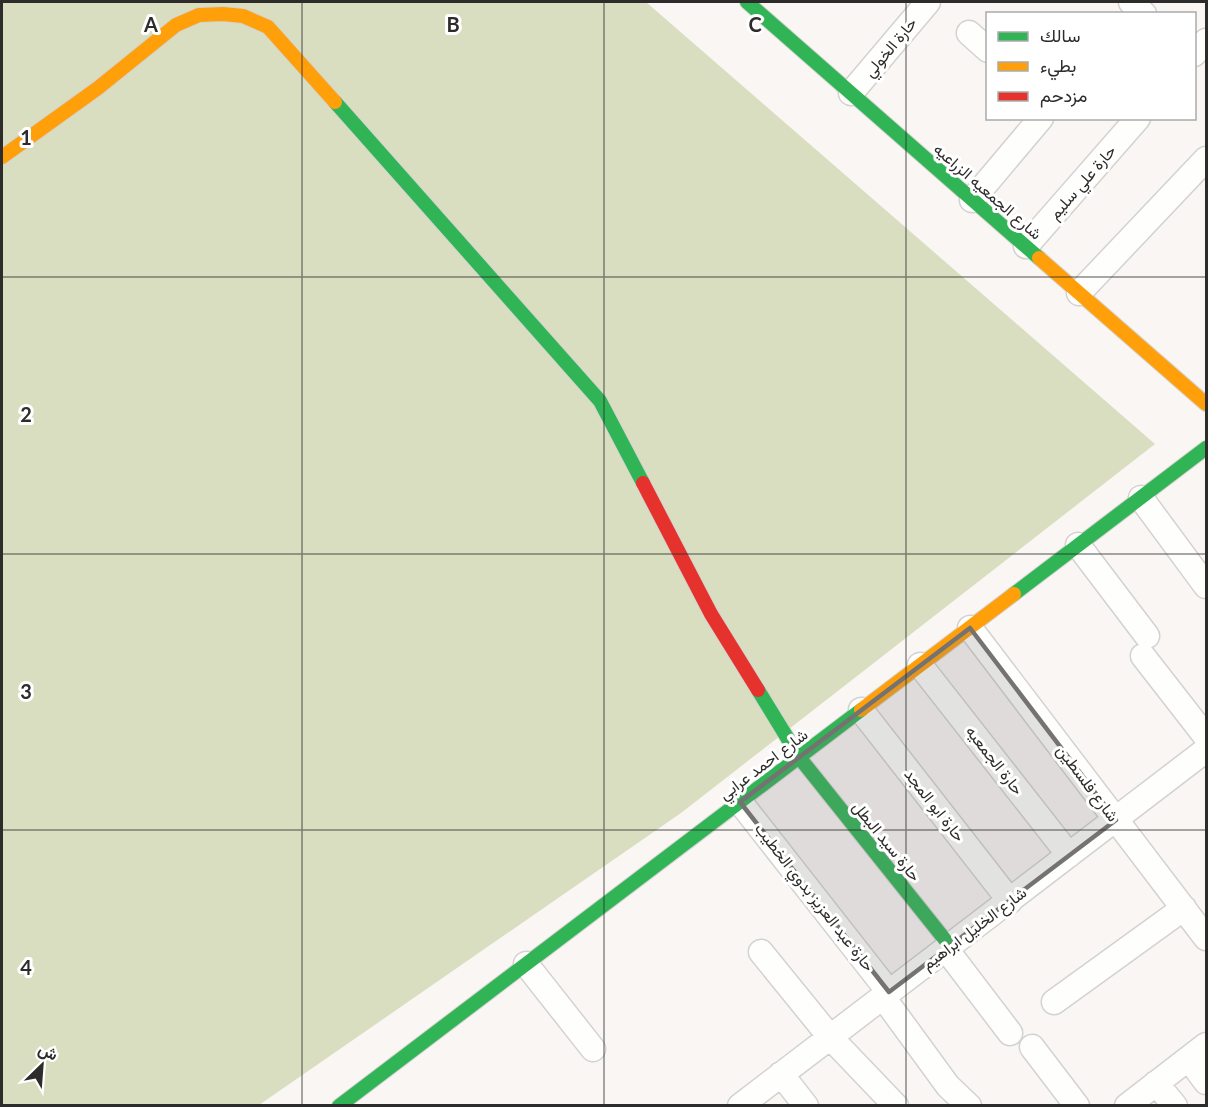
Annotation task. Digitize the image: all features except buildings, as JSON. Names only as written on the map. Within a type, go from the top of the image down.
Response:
[{"type":"street","name":"حارة الخولي","points":[[851,93],[928,2]]},
{"type":"street","name":"شارع الجمعيه الزراعيه","points":[[757,5],[851,93],[1206,404]]},
{"type":"street","name":"حارة سيد البطل","points":[[2,157],[99,88],[176,26],[200,15],[224,14],[243,16],[268,27],[600,401],[711,614],[799,757],[948,948]]},
{"type":"street","points":[[969,33],[986,49]]},
{"type":"street","points":[[1196,54],[1206,41]]},
{"type":"street","points":[[972,200],[1039,120]]},
{"type":"street","name":"حارة علي سليم","points":[[1026,246],[1136,120]]},
{"type":"street","points":[[1078,293],[1206,159]]},
{"type":"street","name":"شارع احمد عرابي","points":[[339,1106],[1078,545],[1205,453]]},
{"type":"street","points":[[1141,498],[1206,586]]},
{"type":"street","points":[[1078,545],[1206,737]]},
{"type":"street","name":"شارع فلسطين","points":[[970,628],[1206,938]]},
{"type":"street","name":"حارة الجمعيه","points":[[920,665],[1070,855]]},
{"type":"street","name":"حارة ابو المجد","points":[[861,710],[1010,901]]},
{"type":"street","name":"شارع الخليل ابراهيم","points":[[740,1106],[1206,750]]},
{"type":"street","name":"حارة عبد العزيز بدوي الخطيب","points":[[740,802],[886,994],[948,1086],[969,1106]]},
{"type":"street","points":[[1054,1002],[1184,908]]},
{"type":"street","points":[[948,948],[1010,1033]]},
{"type":"street","points":[[761,952],[830,1037],[896,1106]]},
{"type":"street","points":[[526,964],[593,1049]]},
{"type":"street","points":[[1032,1047],[1077,1106]]},
{"type":"street","points":[[1127,1106],[1198,1052],[1206,1082]]},
{"type":"street","points":[[781,1074],[806,1106]]},
{"type":"street","points":[[1156,1083],[1175,1106]]},
{"type":"highlighted area","points":[[970,628],[1116,820],[889,992],[740,802]]},
{"type":"green space","points":[[2,2],[646,2],[1155,444],[681,813],[259,1105],[2,1106]]},
{"type":"traffic: fast","points":[[747,2],[1039,258]]},
{"type":"traffic: fast","points":[[335,102],[600,401],[643,483]]},
{"type":"traffic: fast","points":[[1014,594],[1206,448]]},
{"type":"traffic: fast","points":[[758,690],[799,757],[950,946]]},
{"type":"traffic: fast","points":[[339,1106],[861,710]]},
{"type":"traffic: slow","points":[[2,157],[98,88],[176,25],[199,15],[243,16],[268,27],[335,102]]},
{"type":"traffic: slow","points":[[1039,258],[1206,404]]},
{"type":"traffic: slow","points":[[861,710],[1014,594]]},
{"type":"traffic: jam","points":[[643,483],[711,614],[758,690]]}]
